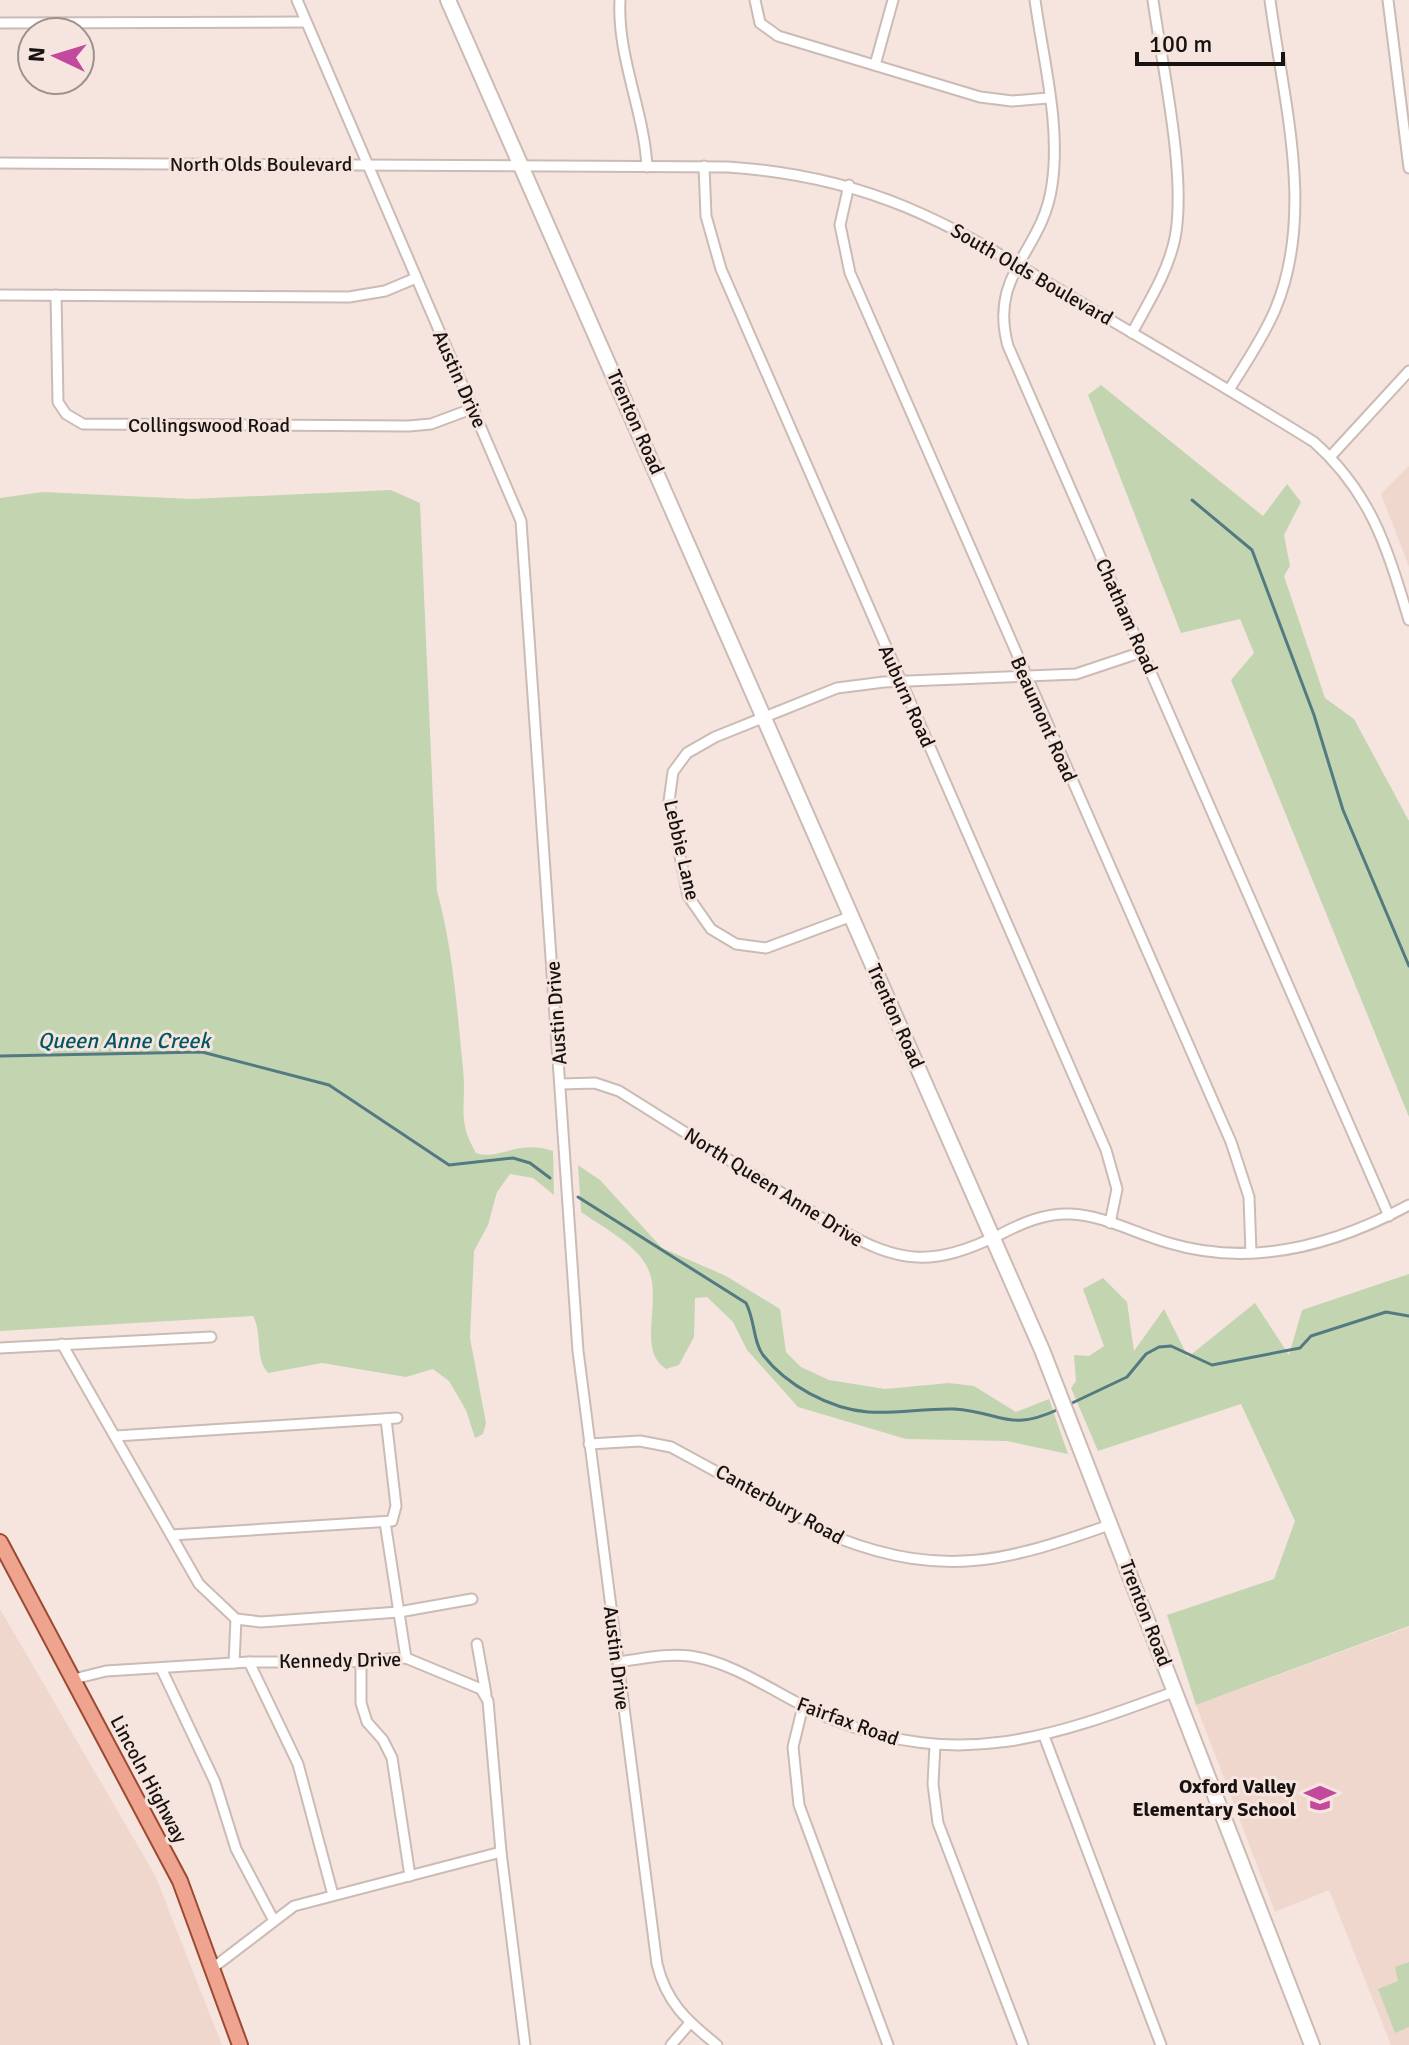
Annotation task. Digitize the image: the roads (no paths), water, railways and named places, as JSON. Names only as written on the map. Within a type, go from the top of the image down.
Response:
[{"type":"main road","name":"Trenton Road","points":[[448,0],[1062,1397],[1312,2045]]},
{"type":"main road","name":"Lincoln Highway","points":[[0,1542],[180,1881],[240,2045]]},
{"type":"street","name":"Austin Drive","points":[[297,0],[518,510],[525,539],[578,1351],[589,1444],[657,1964],[666,1995],[690,2023],[717,2045]]},
{"type":"street","points":[[620,0],[621,35],[644,124],[647,167]]},
{"type":"street","points":[[755,0],[757,17],[768,32],[998,100],[1048,98]]},
{"type":"street","points":[[875,65],[893,0]]},
{"type":"street","name":"Chatham Road","points":[[1035,0],[1053,134],[1051,193],[1043,221],[1002,303],[1008,346],[1389,1216]]},
{"type":"street","points":[[1132,333],[1163,273],[1178,215],[1176,170],[1153,0]]},
{"type":"street","points":[[1229,390],[1275,310],[1292,241],[1293,166],[1270,0]]},
{"type":"street","points":[[1388,0],[1409,168]]},
{"type":"street","points":[[0,23],[306,22]]},
{"type":"street","name":"North Olds Boulevard","points":[[0,163],[521,166]]},
{"type":"street","name":"South Olds Boulevard","points":[[521,166],[704,166],[771,170],[849,185],[914,208],[1229,390],[1294,429],[1330,457],[1353,481],[1378,527],[1409,620]]},
{"type":"street","name":"Auburn Road","points":[[704,166],[706,216],[721,269],[1111,1160],[1117,1189],[1110,1223]]},
{"type":"street","name":"Beaumont Road","points":[[849,185],[840,225],[850,273],[1239,1164],[1249,1197],[1251,1253]]},
{"type":"street","points":[[0,295],[349,297],[385,291],[416,278]]},
{"type":"street","name":"Collingswood Road","points":[[56,295],[58,402],[66,414],[83,424],[409,426],[431,424],[474,408]]},
{"type":"street","points":[[1330,457],[1409,371]]},
{"type":"street","name":"Lebbie Lane","points":[[852,916],[790,942],[754,948],[720,937],[702,919],[688,896],[669,801],[673,772],[697,746],[837,688],[901,681],[1026,678],[1089,672],[1142,652]]},
{"type":"street","name":"North Queen Anne Drive","points":[[561,1084],[595,1083],[619,1091],[881,1251],[928,1259],[949,1255],[1049,1216],[1080,1215],[1195,1249],[1251,1253],[1315,1245],[1409,1205]]},
{"type":"street","points":[[0,1348],[211,1337]]},
{"type":"street","points":[[62,1344],[199,1584],[236,1619],[261,1622],[399,1612],[472,1599]]},
{"type":"street","points":[[116,1436],[397,1418]]},
{"type":"street","points":[[172,1535],[395,1519],[386,1419]]},
{"type":"street","name":"Canterbury Road","points":[[589,1444],[640,1441],[671,1447],[838,1538],[867,1549],[922,1561],[960,1563],[1003,1559],[1112,1524]]},
{"type":"street","points":[[385,1522],[406,1658]]},
{"type":"street","points":[[234,1663],[236,1619]]},
{"type":"street","points":[[477,1644],[486,1694],[501,1852],[525,2045]]},
{"type":"street","name":"Fairfax Road","points":[[618,1662],[671,1655],[694,1657],[735,1671],[803,1706],[870,1731],[935,1745],[991,1745],[1044,1736],[1176,1691]]},
{"type":"street","name":"Kennedy Drive","points":[[74,1679],[106,1671],[249,1662],[361,1662],[406,1658],[453,1675],[486,1694]]},
{"type":"street","points":[[249,1662],[298,1764],[333,1895]]},
{"type":"street","points":[[361,1662],[361,1703],[367,1722],[387,1745],[392,1758],[410,1876]]},
{"type":"street","points":[[161,1668],[215,1782],[236,1849],[273,1919]]},
{"type":"street","points":[[803,1706],[793,1747],[799,1805],[888,2045]]},
{"type":"street","points":[[1044,1736],[1161,2045]]},
{"type":"street","points":[[935,1745],[933,1784],[938,1823],[1023,2045]]},
{"type":"street","points":[[214,1967],[294,1906],[501,1852]]},
{"type":"street","points":[[671,2045],[690,2023]]},
{"type":"waterway","points":[[1192,500],[1252,550],[1314,715],[1343,810],[1409,966]]},
{"type":"waterway","name":"Queen Anne Creek","points":[[0,1056],[202,1052],[329,1085],[449,1165],[513,1158],[530,1163],[550,1178]]},
{"type":"waterway","name":"Queen Anne Creek","points":[[578,1197],[746,1303],[763,1355],[784,1376],[824,1401],[868,1412],[954,1409],[1016,1420],[1028,1420],[1059,1409]]},
{"type":"waterway","name":"Queen Anne Creek","points":[[1070,1404],[1127,1377],[1146,1354],[1159,1347],[1171,1346],[1212,1365],[1300,1348],[1311,1336],[1386,1312],[1409,1316]]},
{"type":"place","name":"Oxford Valley Elementary School","points":[[1320,1798]]}]
